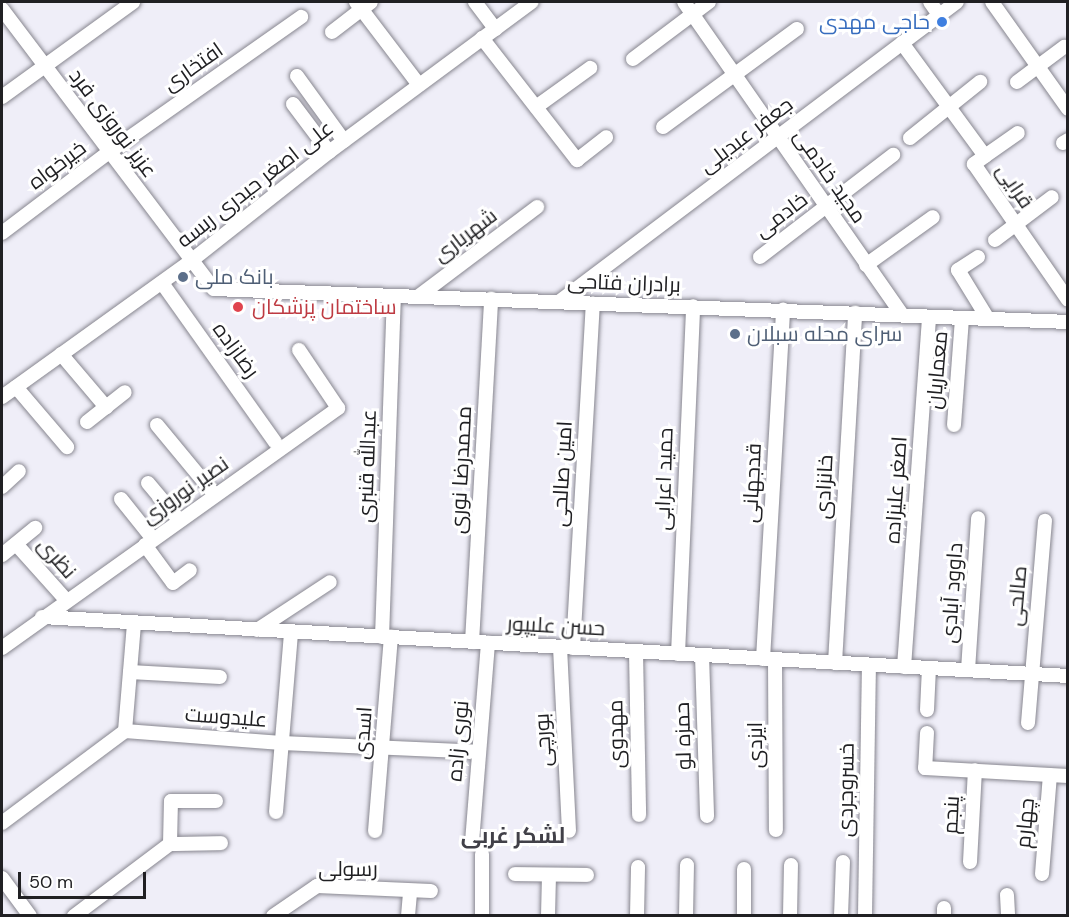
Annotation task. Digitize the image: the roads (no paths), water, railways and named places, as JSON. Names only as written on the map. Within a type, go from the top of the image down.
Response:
[{"type":"street","points":[[2,97],[133,2]]},
{"type":"street","points":[[475,2],[495,29]]},
{"type":"street","name":"علی اصغر حیدری ریسه","points":[[2,397],[162,283],[328,152],[532,2]]},
{"type":"street","name":"مجید خادمی","points":[[684,2],[902,315]]},
{"type":"street","points":[[633,59],[709,2]]},
{"type":"street","points":[[930,2],[939,15]]},
{"type":"street","name":"جعفر عبدیلی","points":[[560,301],[957,2]]},
{"type":"street","points":[[992,2],[1068,109]]},
{"type":"street","points":[[332,32],[363,4],[419,85]]},
{"type":"street","name":"عزیز نوروزی فرد","points":[[2,9],[191,261]]},
{"type":"street","name":"افتخاری","points":[[109,152],[301,17]]},
{"type":"street","points":[[663,127],[797,29]]},
{"type":"street","points":[[482,38],[577,160],[606,137]]},
{"type":"street","name":"قرایی","points":[[902,43],[985,156],[974,164],[1016,225],[1063,282],[1068,300]]},
{"type":"street","points":[[1017,82],[1064,47]]},
{"type":"street","points":[[536,107],[590,68]]},
{"type":"street","points":[[297,76],[344,141]]},
{"type":"street","points":[[910,138],[980,82]]},
{"type":"street","points":[[293,104],[328,152]]},
{"type":"street","points":[[985,156],[1018,133]]},
{"type":"street","name":"خیرخواه","points":[[2,233],[109,152]]},
{"type":"street","name":"خادمی","points":[[760,257],[893,156]]},
{"type":"street","points":[[995,240],[1052,197]]},
{"type":"street","name":"شهریاری","points":[[419,296],[537,207]]},
{"type":"street","points":[[866,265],[933,217]]},
{"type":"street","points":[[978,257],[958,270],[988,319]]},
{"type":"street","name":"برادران فتاحی","points":[[191,261],[214,289],[1068,322]]},
{"type":"street","name":"رضازاده","points":[[162,283],[275,442]]},
{"type":"street","name":"عبدالله قنبری","points":[[387,637],[393,296]]},
{"type":"street","name":"محمدرضا نوری","points":[[472,642],[491,299]]},
{"type":"street","name":"امین صالحی","points":[[567,647],[593,304]]},
{"type":"street","name":"حمید اعرابی","points":[[678,654],[693,306]]},
{"type":"street","name":"قدجهانی","points":[[769,659],[783,310]]},
{"type":"street","name":"خانزادی","points":[[835,663],[855,313]]},
{"type":"street","name":"اصغر علیزاده","points":[[904,667],[929,317]]},
{"type":"street","name":"معماریان","points":[[954,425],[962,318]]},
{"type":"street","name":"نصیر نوروزی","points":[[2,648],[42,617],[338,408],[299,351]]},
{"type":"street","points":[[61,354],[106,407]]},
{"type":"street","points":[[16,387],[67,447]]},
{"type":"street","points":[[87,422],[125,393]]},
{"type":"street","points":[[157,425],[215,495]]},
{"type":"street","points":[[2,487],[19,471]]},
{"type":"street","points":[[148,483],[179,520]]},
{"type":"street","points":[[122,499],[173,583],[189,570]]},
{"type":"street","name":"داوود آبادی","points":[[968,670],[978,518]]},
{"type":"street","name":"صالحی","points":[[1028,723],[1045,521]]},
{"type":"street","points":[[2,555],[35,528]]},
{"type":"street","name":"نظری","points":[[16,544],[66,600]]},
{"type":"street","points":[[257,630],[330,582]]},
{"type":"street","name":"حسن علیپور","points":[[42,617],[1068,676]]},
{"type":"street","points":[[2,823],[125,731],[134,623]]},
{"type":"street","points":[[276,812],[291,632]]},
{"type":"street","name":"اسدی","points":[[375,831],[384,748],[387,637]]},
{"type":"street","name":"نوری زاده","points":[[472,842],[477,752],[488,643]]},
{"type":"street","name":"بورچی","points":[[567,647],[568,831]]},
{"type":"street","name":"مهدوی","points":[[636,651],[639,815]]},
{"type":"street","name":"حمزه لو","points":[[702,655],[707,816]]},
{"type":"street","name":"ایزدی","points":[[769,659],[776,830]]},
{"type":"street","name":"خسروجردی","points":[[866,915],[868,665]]},
{"type":"street","points":[[927,711],[928,668]]},
{"type":"street","points":[[130,672],[220,677]]},
{"type":"street","name":"علیدوست","points":[[125,731],[282,743],[477,752]]},
{"type":"street","points":[[927,733],[925,768],[1068,776]]},
{"type":"street","name":"پنجم","points":[[970,862],[975,770]]},
{"type":"street","name":"چهارم","points":[[1042,874],[1050,775]]},
{"type":"street","points":[[170,844],[171,801],[216,801]]},
{"type":"street","points":[[74,915],[170,844],[221,843]]},
{"type":"street","points":[[482,854],[482,915]]},
{"type":"street","points":[[841,915],[843,862]]},
{"type":"street","points":[[686,915],[687,865]]},
{"type":"street","points":[[790,915],[791,865]]},
{"type":"street","points":[[637,915],[639,867]]},
{"type":"street","points":[[744,869],[744,915]]},
{"type":"street","points":[[515,874],[587,875]]},
{"type":"street","points":[[548,915],[549,875]]},
{"type":"street","points":[[2,878],[30,915]]},
{"type":"street","name":"رسولی","points":[[273,915],[317,886],[431,891]]},
{"type":"street","points":[[408,915],[410,891]]},
{"type":"street","points":[[1007,895],[1008,915]]},
{"type":"place","name":"حاجی مهدی","points":[[942,22]]},
{"type":"place","name":"بانک ملی","points":[[183,277]]},
{"type":"place","name":"ساختمان پزشکان","points":[[238,307]]},
{"type":"place","name":"سرای محله سبلان","points":[[735,334]]},
{"type":"district","name":"لشکر غربی","points":[[513,836]]}]
